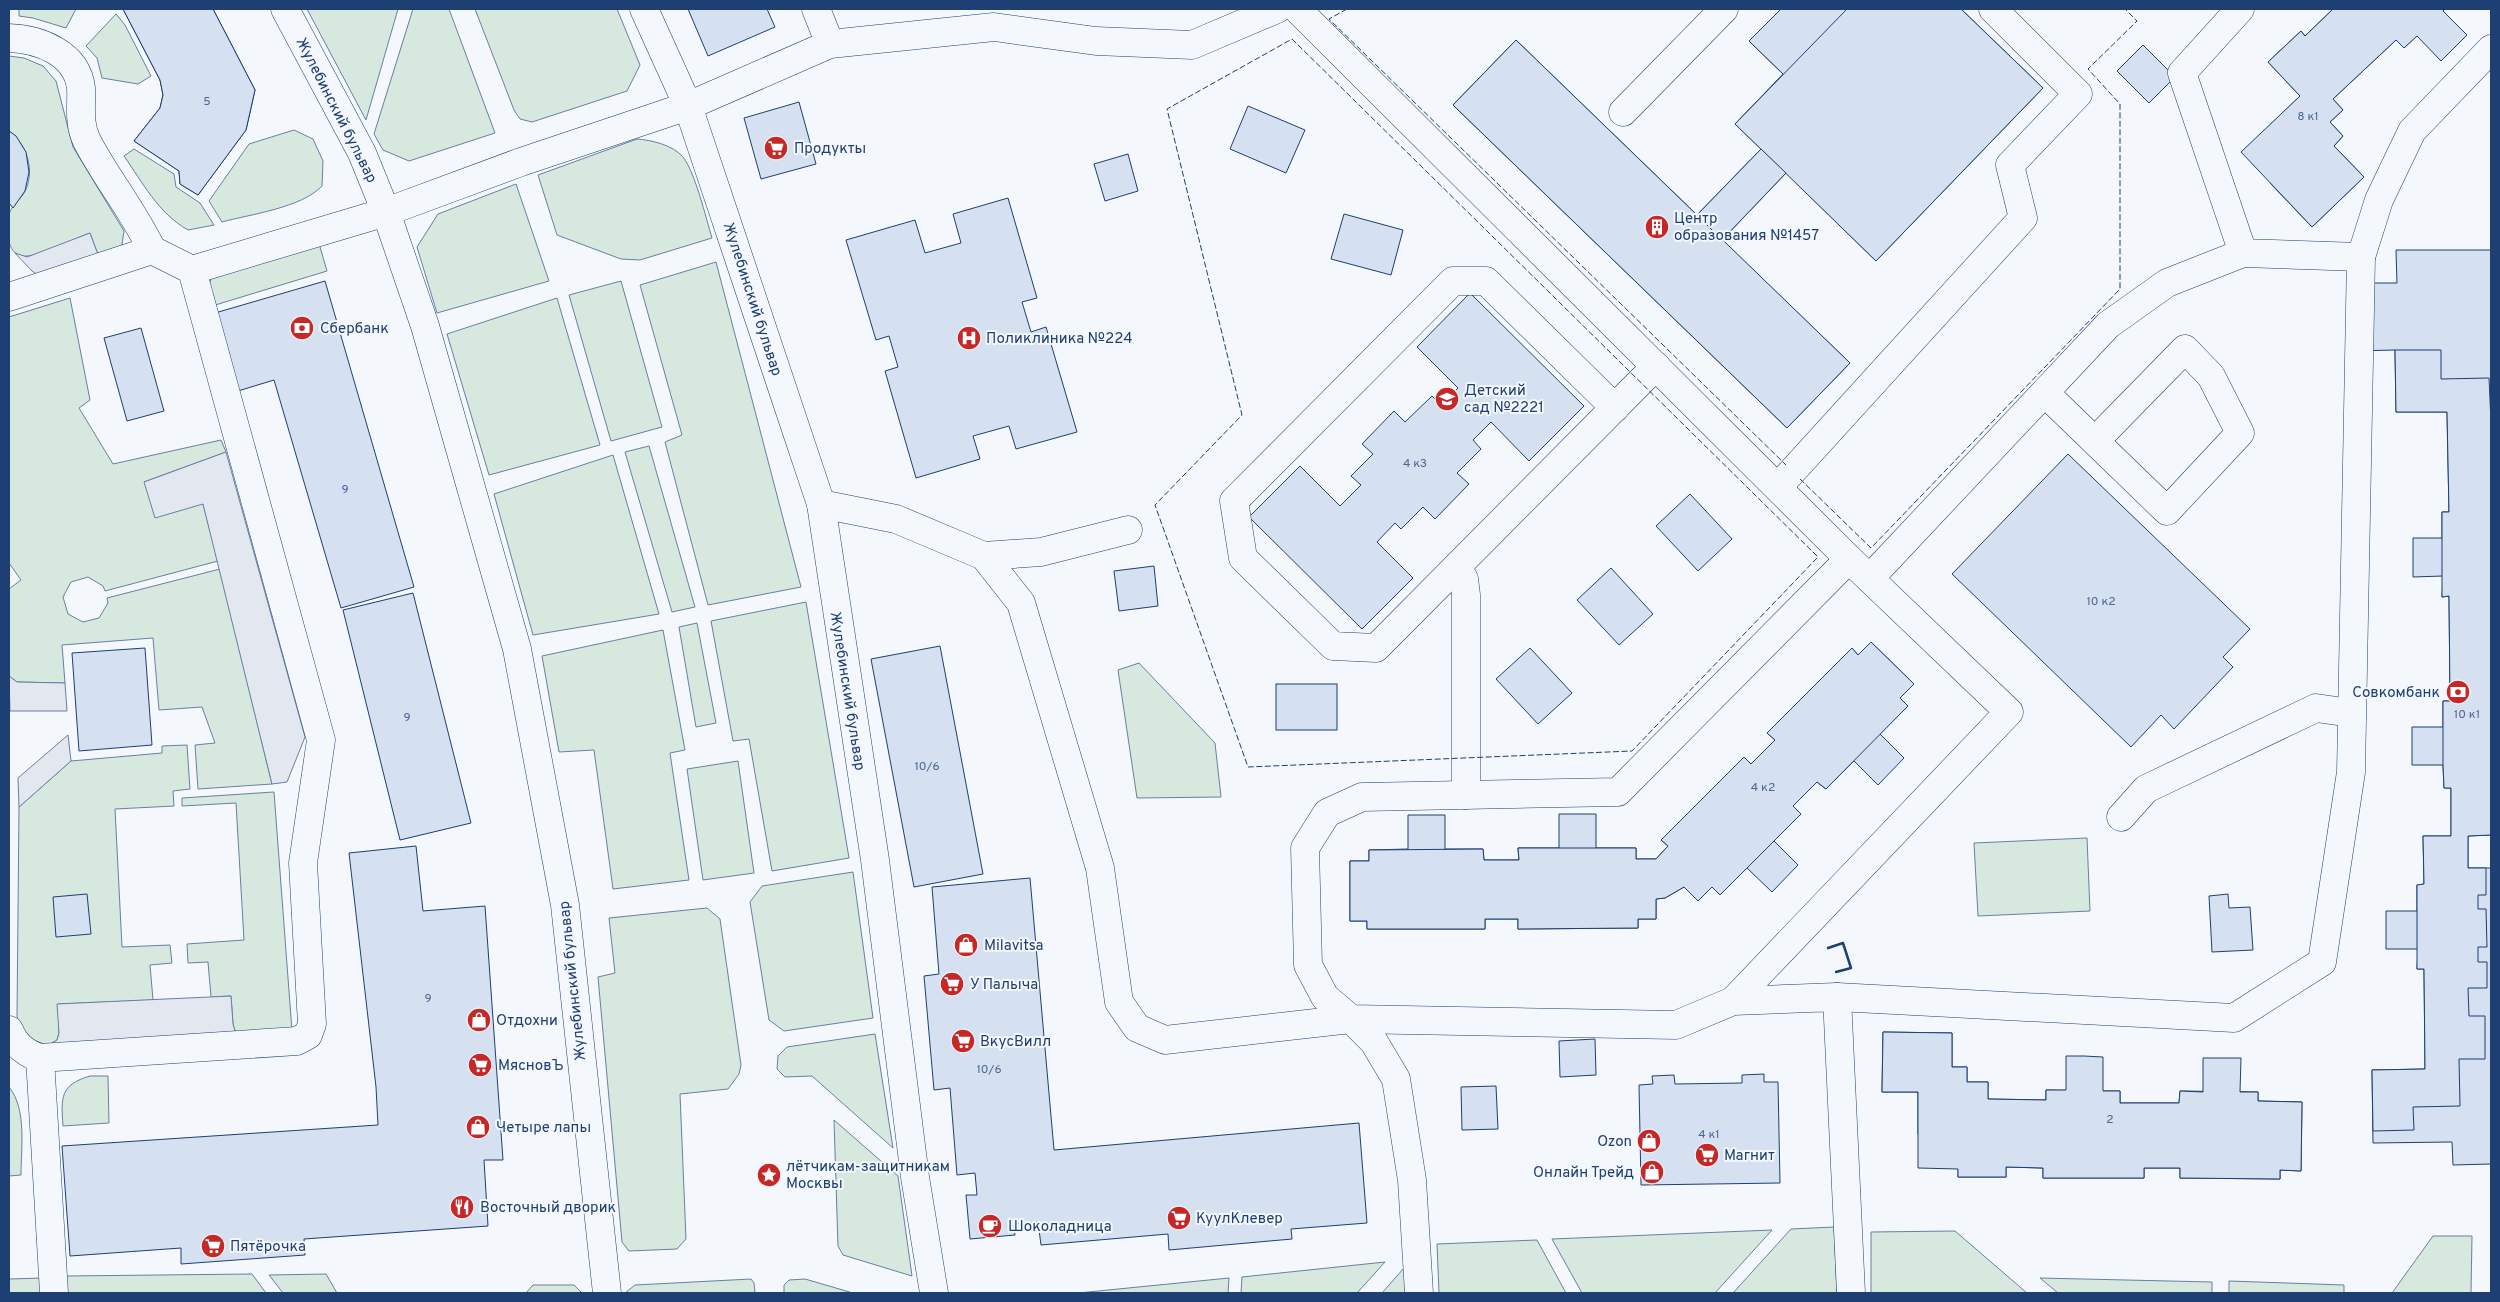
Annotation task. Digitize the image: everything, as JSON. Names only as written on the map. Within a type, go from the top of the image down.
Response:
[{"type":"street","name":"Жулебинский бульвар","points":[[285,9],[362,153],[386,212],[428,335],[518,649],[564,905],[607,1293]]},
{"type":"street","name":"Жулебинский бульвар","points":[[644,9],[688,106],[821,504],[875,860],[915,1177],[934,1293]]},
{"type":"street","points":[[816,9],[830,44]]},
{"type":"street","points":[[9,38],[28,39],[58,50],[74,70],[81,87],[79,112],[86,140],[139,222],[152,250],[192,270],[386,212],[521,162],[688,106],[830,44],[989,18],[1096,41],[1192,45],[1277,9]]},
{"type":"street","points":[[1297,9],[1849,559],[2009,712],[1734,1001]]},
{"type":"street","points":[[1623,112],[1724,9]]},
{"type":"street","points":[[1778,487],[2024,218],[2010,165],[2078,94],[1993,9]]},
{"type":"street","points":[[2240,9],[2182,73],[2243,253]]},
{"type":"street","points":[[984,556],[1021,603],[1100,868],[1120,1002],[1136,1028],[1165,1040],[1351,1020],[1676,1026],[1734,1001],[1837,996],[2234,1018],[2322,962],[2351,772],[2361,257],[2379,200],[2412,131],[2491,49]]},
{"type":"street","points":[[10,291],[152,250]]},
{"type":"street","points":[[1870,578],[2116,319],[2167,283],[2243,253],[2361,257]]},
{"type":"street","points":[[9,1030],[12,1038],[26,1053],[40,1058],[297,1041],[308,1034],[312,1024],[303,863],[321,740],[192,270]]},
{"type":"street","points":[[1615,408],[1486,281],[1453,281],[1234,501],[1243,558],[1333,646],[1376,648],[1615,408],[1656,366]]},
{"type":"street","points":[[2045,393],[2095,442],[2167,511],[2240,433],[2211,376],[2185,349],[2095,442]]},
{"type":"street","points":[[821,504],[896,519],[984,556],[1041,552],[1128,530]]},
{"type":"street","points":[[1419,1293],[1412,1180],[1396,1079],[1374,1042],[1325,997],[1308,965],[1305,848],[1328,813],[1362,797],[1618,792],[1849,559]]},
{"type":"street","points":[[1457,567],[1464,579],[1466,595],[1466,795]]},
{"type":"street","points":[[2121,817],[2146,789],[2316,708],[2351,712]]},
{"type":"street","points":[[1837,996],[1851,1293]]},
{"type":"street","points":[[40,1058],[54,1293]]},
{"type":"shaded area","points":[[19,9],[76,9],[66,28],[33,18],[19,16]]},
{"type":"shaded area","points":[[307,9],[398,9],[366,120]]},
{"type":"shaded area","points":[[413,9],[449,9],[495,133],[409,161],[383,150],[374,134]]},
{"type":"shaded area","points":[[475,9],[617,9],[640,65],[627,91],[532,122],[520,119],[514,110]]},
{"type":"shaded area","points":[[116,14],[125,25],[151,76],[138,84],[102,78],[97,58],[86,46]]},
{"type":"shaded area","points":[[9,56],[24,58],[43,66],[56,81],[73,147],[124,231],[121,251],[104,258],[97,252],[90,233],[35,255],[21,256],[15,253],[12,248],[8,235],[9,215],[11,209],[28,185],[29,168],[28,159],[21,143],[9,131]]},
{"type":"shaded area","points":[[294,130],[313,139],[323,161],[322,186],[313,194],[289,205],[222,222],[209,201],[249,144]]},
{"type":"shaded area","points":[[637,139],[668,146],[683,157],[696,184],[712,238],[640,260],[621,259],[557,235],[538,175]]},
{"type":"shaded area","points":[[134,149],[174,174],[176,187],[200,203],[214,225],[188,230],[168,215],[152,197],[124,156]]},
{"type":"shaded area","points":[[516,184],[549,281],[437,313],[417,247],[438,214]]},
{"type":"shaded area","points":[[90,233],[97,252],[104,258],[41,277],[32,271],[15,253],[27,257]]},
{"type":"shaded area","points":[[316,233],[327,271],[212,306],[208,288],[214,270]]},
{"type":"shaded area","points":[[716,262],[801,587],[708,605],[665,442],[682,435],[640,285]]},
{"type":"shaded area","points":[[621,281],[662,427],[611,441],[569,295]]},
{"type":"shaded area","points":[[70,298],[90,400],[79,408],[113,464],[221,440],[226,452],[144,482],[203,504],[218,561],[105,591],[103,586],[88,577],[71,582],[63,597],[68,614],[83,622],[99,618],[108,603],[107,598],[220,569],[272,784],[198,789],[195,745],[215,743],[202,707],[159,710],[153,638],[62,645],[65,683],[17,682],[9,676],[9,589],[21,580],[9,563],[9,317]]},
{"type":"shaded area","points":[[557,298],[600,445],[489,475],[447,334]]},
{"type":"shaded area","points":[[649,446],[695,607],[672,612],[625,452]]},
{"type":"shaded area","points":[[226,452],[305,737],[287,782],[272,784],[203,504],[155,518],[144,482]]},
{"type":"shaded area","points":[[613,455],[659,614],[533,635],[494,494]]},
{"type":"shaded area","points":[[806,602],[849,858],[772,871],[749,739],[733,741],[711,621]]},
{"type":"shaded area","points":[[697,623],[716,723],[696,727],[679,627]]},
{"type":"shaded area","points":[[663,630],[685,750],[670,753],[689,880],[613,889],[594,750],[559,752],[542,656]]},
{"type":"shaded area","points":[[1139,663],[1215,743],[1221,797],[1137,798],[1118,670]]},
{"type":"shaded area","points":[[9,676],[17,682],[65,683],[67,711],[10,711]]},
{"type":"shaded area","points":[[68,735],[71,761],[19,807],[18,778]]},
{"type":"shaded area","points":[[187,745],[190,789],[173,791],[174,806],[115,809],[122,947],[170,945],[172,963],[150,965],[153,1000],[58,1004],[59,1033],[57,1040],[49,1045],[37,1042],[28,1037],[17,1017],[19,807],[71,761],[162,753],[162,746]]},
{"type":"shaded area","points":[[738,761],[754,873],[703,880],[687,769]]},
{"type":"shaded area","points":[[274,792],[292,1031],[243,1034],[235,1031],[231,996],[211,997],[208,962],[188,963],[187,944],[244,940],[236,803],[182,806],[182,798]]},
{"type":"shaded area","points":[[2087,838],[2090,911],[1978,916],[1974,843]]},
{"type":"shaded area","points":[[853,872],[873,1018],[784,1031],[769,1020],[750,902],[762,886]]},
{"type":"shaded area","points":[[707,908],[720,919],[741,1065],[739,1074],[728,1089],[680,1094],[686,1239],[677,1249],[629,1251],[622,1242],[598,977],[615,973],[609,918]]},
{"type":"shaded area","points":[[231,996],[235,1031],[243,1034],[49,1045],[57,1040],[59,1033],[57,1004]]},
{"type":"shaded area","points":[[875,1034],[893,1148],[812,1076],[785,1077],[777,1069],[778,1056],[787,1047]]},
{"type":"shaded area","points":[[90,1076],[108,1076],[109,1123],[63,1126],[62,1107],[64,1094],[73,1084]]},
{"type":"shaded area","points":[[9,1087],[15,1096],[21,1117],[22,1141],[21,1175],[9,1176]]},
{"type":"shaded area","points":[[834,1120],[898,1176],[912,1276],[843,1255],[838,1246]]},
{"type":"shaded area","points":[[1834,1227],[1837,1293],[1733,1293],[1791,1229]]},
{"type":"shaded area","points":[[1772,1230],[1715,1293],[1582,1293],[1552,1239]]},
{"type":"shaded area","points":[[1955,1231],[2027,1293],[1871,1293],[1871,1232]]},
{"type":"shaded area","points":[[2433,1236],[2472,1236],[2471,1293],[2392,1293]]},
{"type":"shaded area","points":[[1537,1240],[1566,1293],[1439,1293],[1437,1244]]},
{"type":"shaded area","points":[[1385,1262],[1357,1293],[1241,1293],[1242,1277]]},
{"type":"shaded area","points":[[1404,1268],[1406,1293],[1382,1293]]},
{"type":"shaded area","points":[[252,1274],[266,1293],[67,1293],[66,1276]]},
{"type":"shaded area","points":[[326,1274],[337,1293],[283,1293],[269,1275]]},
{"type":"shaded area","points":[[43,1278],[43,1293],[9,1293],[9,1279]]},
{"type":"shaded area","points":[[1229,1278],[1228,1293],[1078,1293]]},
{"type":"shaded area","points":[[2040,1278],[2212,1282],[2212,1293],[2058,1293]]},
{"type":"shaded area","points":[[751,1279],[754,1283],[755,1293],[625,1293],[635,1285]]},
{"type":"shaded area","points":[[805,1279],[853,1293],[784,1293],[784,1285],[789,1280]]},
{"type":"shaded area","points":[[2229,1281],[2344,1285],[2344,1293],[2229,1293]]},
{"type":"shaded area","points":[[533,1285],[574,1285],[582,1293],[526,1293]]},
{"type":"building","points":[[123,9],[213,9],[255,90],[246,130],[198,195],[180,184],[179,171],[134,141],[160,108],[163,95],[160,80]]},
{"type":"building","points":[[123,9],[213,9],[255,90],[246,130],[198,195],[180,184],[179,171],[134,141],[160,108],[163,95],[160,80]]},
{"type":"building","points":[[688,9],[767,9],[775,27],[708,56]]},
{"type":"building","points":[[1781,9],[1847,9],[1783,74],[1749,41]]},
{"type":"building","name":"Центр образования №1457","points":[[1781,9],[1961,9],[2043,88],[1876,261],[1786,173],[1722,240],[1850,363],[1787,428],[1453,105],[1516,40],[1697,215],[1761,149],[1735,124],[1783,74],[1749,41]]},
{"type":"building","points":[[1847,9],[1961,9],[2043,88],[1876,261],[1735,124]]},
{"type":"building","points":[[2330,9],[2445,9],[2404,48],[2396,40],[2333,99],[2343,110],[2330,122],[2343,136],[2334,146],[2364,177],[2312,227],[2270,183],[2297,158],[2267,128],[2300,96],[2268,62],[2301,31],[2305,36],[2332,10]]},
{"type":"building","points":[[2330,9],[2445,9],[2443,11],[2467,35],[2441,61],[2417,36],[2404,48],[2396,40],[2333,99],[2343,110],[2330,122],[2343,136],[2334,146],[2364,177],[2312,227],[2241,152],[2300,96],[2268,62],[2301,31],[2305,36],[2332,10]]},
{"type":"building","points":[[1516,40],[1850,363],[1787,428],[1453,105]]},
{"type":"building","points":[[2143,45],[2175,77],[2149,103],[2117,71]]},
{"type":"building","points":[[799,102],[816,164],[761,179],[744,118]]},
{"type":"building","points":[[1248,106],[1305,130],[1286,173],[1230,149]]},
{"type":"building","points":[[9,131],[16,136],[26,152],[29,172],[25,191],[13,208],[9,203]]},
{"type":"building","points":[[1761,149],[1786,173],[1722,240],[1697,215]]},
{"type":"building","points":[[1128,154],[1138,191],[1105,201],[1094,164]]},
{"type":"building","name":"Поликлиника №224","points":[[1008,198],[1037,298],[1022,302],[1031,332],[1046,327],[1077,432],[1016,449],[1009,426],[973,436],[980,459],[916,478],[885,371],[898,367],[889,336],[876,340],[846,240],[915,220],[925,253],[961,243],[953,214]]},
{"type":"building","points":[[1344,214],[1403,230],[1391,275],[1331,259]]},
{"type":"building","points":[[2396,250],[2491,250],[2491,835],[2468,836],[2468,868],[2491,868],[2491,1164],[2453,1165],[2452,1142],[2373,1143],[2372,1070],[2425,1069],[2424,969],[2417,969],[2418,949],[2386,949],[2386,911],[2417,911],[2417,885],[2424,884],[2423,836],[2451,836],[2451,788],[2444,788],[2443,765],[2412,765],[2412,727],[2443,727],[2443,701],[2450,701],[2449,596],[2442,597],[2443,576],[2413,577],[2413,538],[2442,538],[2442,512],[2449,512],[2447,412],[2396,412],[2395,350],[2354,351],[2353,283],[2397,283]]},
{"type":"building","points":[[325,281],[414,587],[341,608],[274,380],[238,391],[215,313]]},
{"type":"building","name":"Детский сад №2221","points":[[1470,293],[1584,406],[1529,461],[1491,422],[1473,440],[1481,449],[1457,473],[1469,484],[1435,519],[1423,507],[1401,529],[1395,523],[1377,542],[1413,578],[1362,629],[1249,517],[1300,466],[1340,506],[1361,485],[1351,476],[1373,454],[1362,444],[1394,411],[1405,422],[1432,396],[1441,405],[1458,388],[1417,347]]},
{"type":"building","points":[[141,328],[164,411],[127,421],[104,338]]},
{"type":"building","points":[[2395,350],[2441,350],[2441,379],[2489,378],[2491,422],[2491,835],[2468,836],[2468,868],[2486,868],[2486,895],[2478,895],[2478,909],[2486,909],[2487,947],[2478,947],[2478,962],[2487,962],[2487,988],[2468,988],[2469,1016],[2485,1016],[2485,1059],[2459,1059],[2460,1106],[2413,1107],[2414,1130],[2373,1131],[2372,1070],[2425,1069],[2424,969],[2417,969],[2417,885],[2424,884],[2423,836],[2451,836],[2451,788],[2444,788],[2443,765],[2443,701],[2450,701],[2449,596],[2442,597],[2442,512],[2449,512],[2447,412],[2396,412]]},
{"type":"building","points":[[2068,454],[2250,629],[2223,657],[2233,667],[2174,729],[2161,715],[2131,747],[1952,574]]},
{"type":"building","points":[[1690,494],[1732,539],[1698,571],[1656,526]]},
{"type":"building","points":[[1154,566],[1158,606],[1119,611],[1114,571]]},
{"type":"building","points":[[1611,568],[1653,614],[1619,645],[1577,600]]},
{"type":"building","points":[[413,593],[471,823],[400,840],[343,610]]},
{"type":"building","points":[[1871,642],[1914,684],[1900,698],[1908,706],[1880,734],[1904,758],[1878,785],[1854,761],[1826,789],[1817,782],[1793,806],[1801,814],[1774,841],[1798,865],[1772,892],[1747,868],[1720,895],[1712,887],[1698,901],[1684,887],[1665,898],[1656,899],[1656,919],[1638,919],[1638,928],[1518,929],[1518,919],[1485,919],[1485,929],[1367,929],[1367,921],[1350,921],[1350,861],[1369,861],[1369,850],[1408,849],[1408,815],[1445,815],[1445,849],[1483,849],[1484,860],[1519,860],[1518,848],[1559,848],[1559,814],[1596,814],[1596,848],[1636,848],[1636,859],[1656,859],[1668,846],[1661,840],[1744,757],[1751,764],[1775,740],[1767,733],[1852,648],[1858,655]]},
{"type":"building","points":[[1871,642],[1914,684],[1900,698],[1908,706],[1826,789],[1817,782],[1793,806],[1801,814],[1720,895],[1712,887],[1698,901],[1684,887],[1665,898],[1656,899],[1656,919],[1638,919],[1638,928],[1518,929],[1518,919],[1485,919],[1485,929],[1367,929],[1367,921],[1350,921],[1350,861],[1369,861],[1369,850],[1483,849],[1484,860],[1519,860],[1518,848],[1636,848],[1636,859],[1656,859],[1668,846],[1661,840],[1744,757],[1751,764],[1775,740],[1767,733],[1852,648],[1858,655]]},
{"type":"building","points":[[940,646],[983,874],[914,887],[871,659]]},
{"type":"building","points":[[145,648],[152,745],[79,751],[72,653]]},
{"type":"building","points":[[1530,648],[1572,693],[1538,724],[1496,679]]},
{"type":"building","points":[[1276,684],[1337,684],[1337,730],[1276,730]]},
{"type":"building","points":[[416,846],[423,911],[485,906],[503,1160],[484,1160],[488,1226],[304,1239],[305,1255],[181,1264],[181,1248],[70,1256],[62,1146],[378,1125],[376,1087],[349,853]]},
{"type":"building","points":[[1030,878],[1054,1150],[1359,1123],[1367,1223],[1291,1229],[1292,1239],[1169,1250],[1168,1234],[1041,1245],[1038,1222],[1014,1224],[1015,1235],[970,1239],[966,1195],[977,1195],[975,1173],[957,1175],[950,1088],[934,1090],[924,976],[939,974],[932,887]]},
{"type":"building","points":[[87,894],[91,934],[56,937],[53,897]]},
{"type":"building","points":[[2228,894],[2229,908],[2250,907],[2253,950],[2212,952],[2209,896]]},
{"type":"building","points":[[1883,1032],[1952,1033],[1952,1067],[1967,1067],[1967,1082],[1988,1082],[1988,1099],[2046,1100],[2046,1090],[2120,1091],[2120,1103],[2179,1103],[2180,1091],[2258,1092],[2258,1101],[2302,1102],[2301,1171],[2280,1170],[2280,1179],[2180,1178],[2180,1168],[2144,1168],[2144,1178],[2043,1178],[2043,1168],[2006,1167],[2006,1177],[1958,1177],[1959,1134],[1918,1134],[1918,1092],[1882,1092]]},
{"type":"building","points":[[1883,1032],[1952,1033],[1952,1067],[1967,1067],[1967,1082],[1988,1082],[1988,1099],[2046,1100],[2046,1090],[2066,1090],[2066,1056],[2084,1056],[2103,1057],[2103,1091],[2120,1091],[2120,1103],[2179,1103],[2180,1091],[2203,1092],[2203,1058],[2241,1058],[2240,1092],[2258,1092],[2258,1101],[2302,1102],[2301,1171],[2280,1170],[2280,1179],[2180,1178],[2180,1168],[2144,1168],[2144,1178],[2043,1178],[2043,1168],[2006,1167],[2006,1177],[1958,1177],[1958,1169],[1918,1168],[1918,1092],[1882,1092]]},
{"type":"building","points":[[1595,1039],[1596,1075],[1560,1077],[1559,1041]]},
{"type":"building","points":[[1764,1074],[1764,1082],[1778,1082],[1780,1183],[1641,1185],[1639,1085],[1653,1084],[1652,1076],[1674,1075],[1675,1084],[1742,1083],[1742,1075]]},
{"type":"building","points":[[1496,1086],[1498,1129],[1462,1130],[1461,1087]]},
{"type":"fence","points":[[1347,9],[1329,19],[1786,465]]},
{"type":"fence","points":[[1800,479],[1871,548],[2120,289],[2120,104],[2088,69],[2137,21],[2125,9]]},
{"type":"fence","points":[[1292,39],[1818,557],[1632,751],[1248,767],[1155,505],[1242,415],[1167,109],[1292,39]]},
{"type":"wall","points":[[1828,948],[1843,943],[1851,968],[1836,972]]},
{"type":"place","name":"Продукты","points":[[776,148]]},
{"type":"place","name":"Центр образования №1457","points":[[1657,227]]},
{"type":"place","name":"Сбербанк","points":[[302,328]]},
{"type":"place","name":"Поликлиника №224","points":[[969,338]]},
{"type":"place","name":"Детский сад №2221","points":[[1447,399]]},
{"type":"place","name":"Совкомбанк","points":[[2458,692]]},
{"type":"place","name":"Milavitsa","points":[[966,945]]},
{"type":"place","name":"У Палыча","points":[[952,984]]},
{"type":"place","name":"Отдохни","points":[[479,1020]]},
{"type":"place","name":"ВкусВилл","points":[[963,1041]]},
{"type":"place","name":"МясновЪ","points":[[480,1065]]},
{"type":"place","name":"Четыре лапы","points":[[478,1127]]},
{"type":"place","name":"Ozon","points":[[1649,1141]]},
{"type":"place","name":"Магнит","points":[[1707,1155]]},
{"type":"place","name":"Онлайн Трейд","points":[[1652,1172]]},
{"type":"place","name":"лётчикам-защитникам Москвы","points":[[769,1175]]},
{"type":"place","name":"Восточный дворик","points":[[462,1207]]},
{"type":"place","name":"КуулКлевер","points":[[1179,1218]]},
{"type":"place","name":"Шоколадница","points":[[990,1226]]},
{"type":"place","name":"Пятёрочка","points":[[213,1246]]}]
